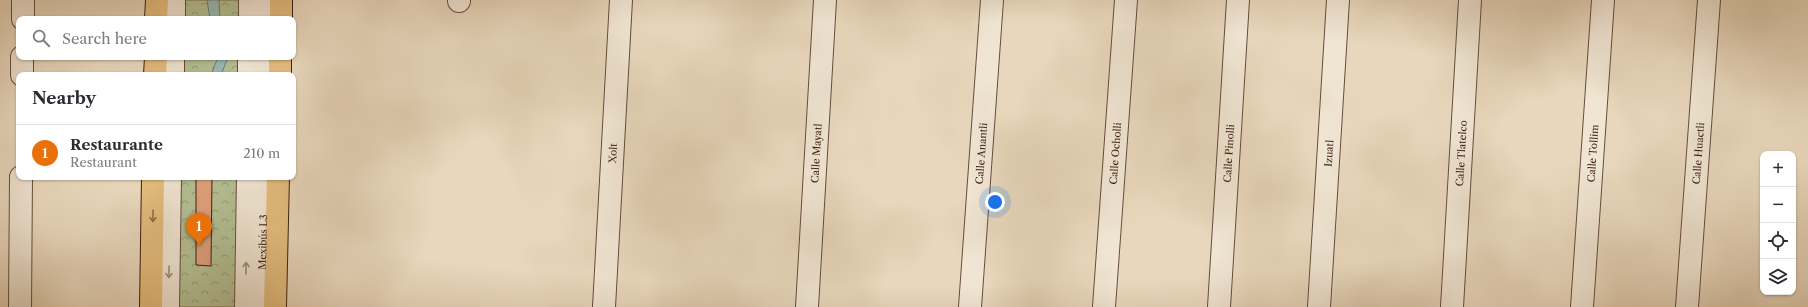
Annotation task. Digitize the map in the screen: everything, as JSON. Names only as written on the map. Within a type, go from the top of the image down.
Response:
[{"type":"main road","points":[[156,16],[157,0]]},
{"type":"main road","points":[[281,0],[281,16]]},
{"type":"main road","points":[[155,72],[156,60]]},
{"type":"main road","points":[[280,60],[280,72]]},
{"type":"main road","points":[[151,307],[153,180]]},
{"type":"main road","points":[[275,307],[278,180]]},
{"type":"street","points":[[23,0],[23,16]]},
{"type":"street","points":[[174,0],[174,16]]},
{"type":"street","points":[[250,0],[250,16]]},
{"type":"street","points":[[267,16],[268,0]]},
{"type":"street","name":"Xolt","points":[[604,307],[621,0]]},
{"type":"street","name":"Calle Mayatl","points":[[807,307],[825,0]]},
{"type":"street","name":"Calle Anantli","points":[[970,307],[992,0]]},
{"type":"street","name":"Calle Ocholli","points":[[1104,307],[1126,0]]},
{"type":"street","name":"Calle Pinolli","points":[[1218,307],[1238,0]]},
{"type":"street","name":"Izuatl","points":[[1319,307],[1338,0]]},
{"type":"street","name":"Calle Tlatelco","points":[[1452,307],[1470,0]]},
{"type":"street","name":"Calle Tollim","points":[[1582,307],[1603,0]]},
{"type":"street","name":"Calle Huactli","points":[[1687,307],[1709,0]]},
{"type":"street","points":[[22,60],[22,72]]},
{"type":"street","points":[[172,72],[173,60]]},
{"type":"street","points":[[249,60],[249,72]]},
{"type":"street","points":[[266,72],[267,60]]},
{"type":"street","points":[[20,307],[21,180]]},
{"type":"street","points":[[168,307],[170,180]]},
{"type":"street","points":[[246,307],[248,180]]},
{"type":"street","name":"Mexibús L3","points":[[261,307],[264,180]]},
{"type":"green space","points":[[167,0],[244,0],[244,16],[167,16]]},
{"type":"green space","points":[[165,60],[243,60],[243,72],[165,72]]},
{"type":"green space","points":[[162,180],[242,180],[241,307],[163,307]]},
{"type":"water","points":[[207,0],[219,0],[220,16],[210,16]]},
{"type":"water","points":[[217,60],[227,60],[222,72],[212,72]]},
{"type":"building","points":[[196,180],[212,180],[211,266],[196,265]]},
{"type":"place","name":"Restaurante","points":[[199,246]]}]
